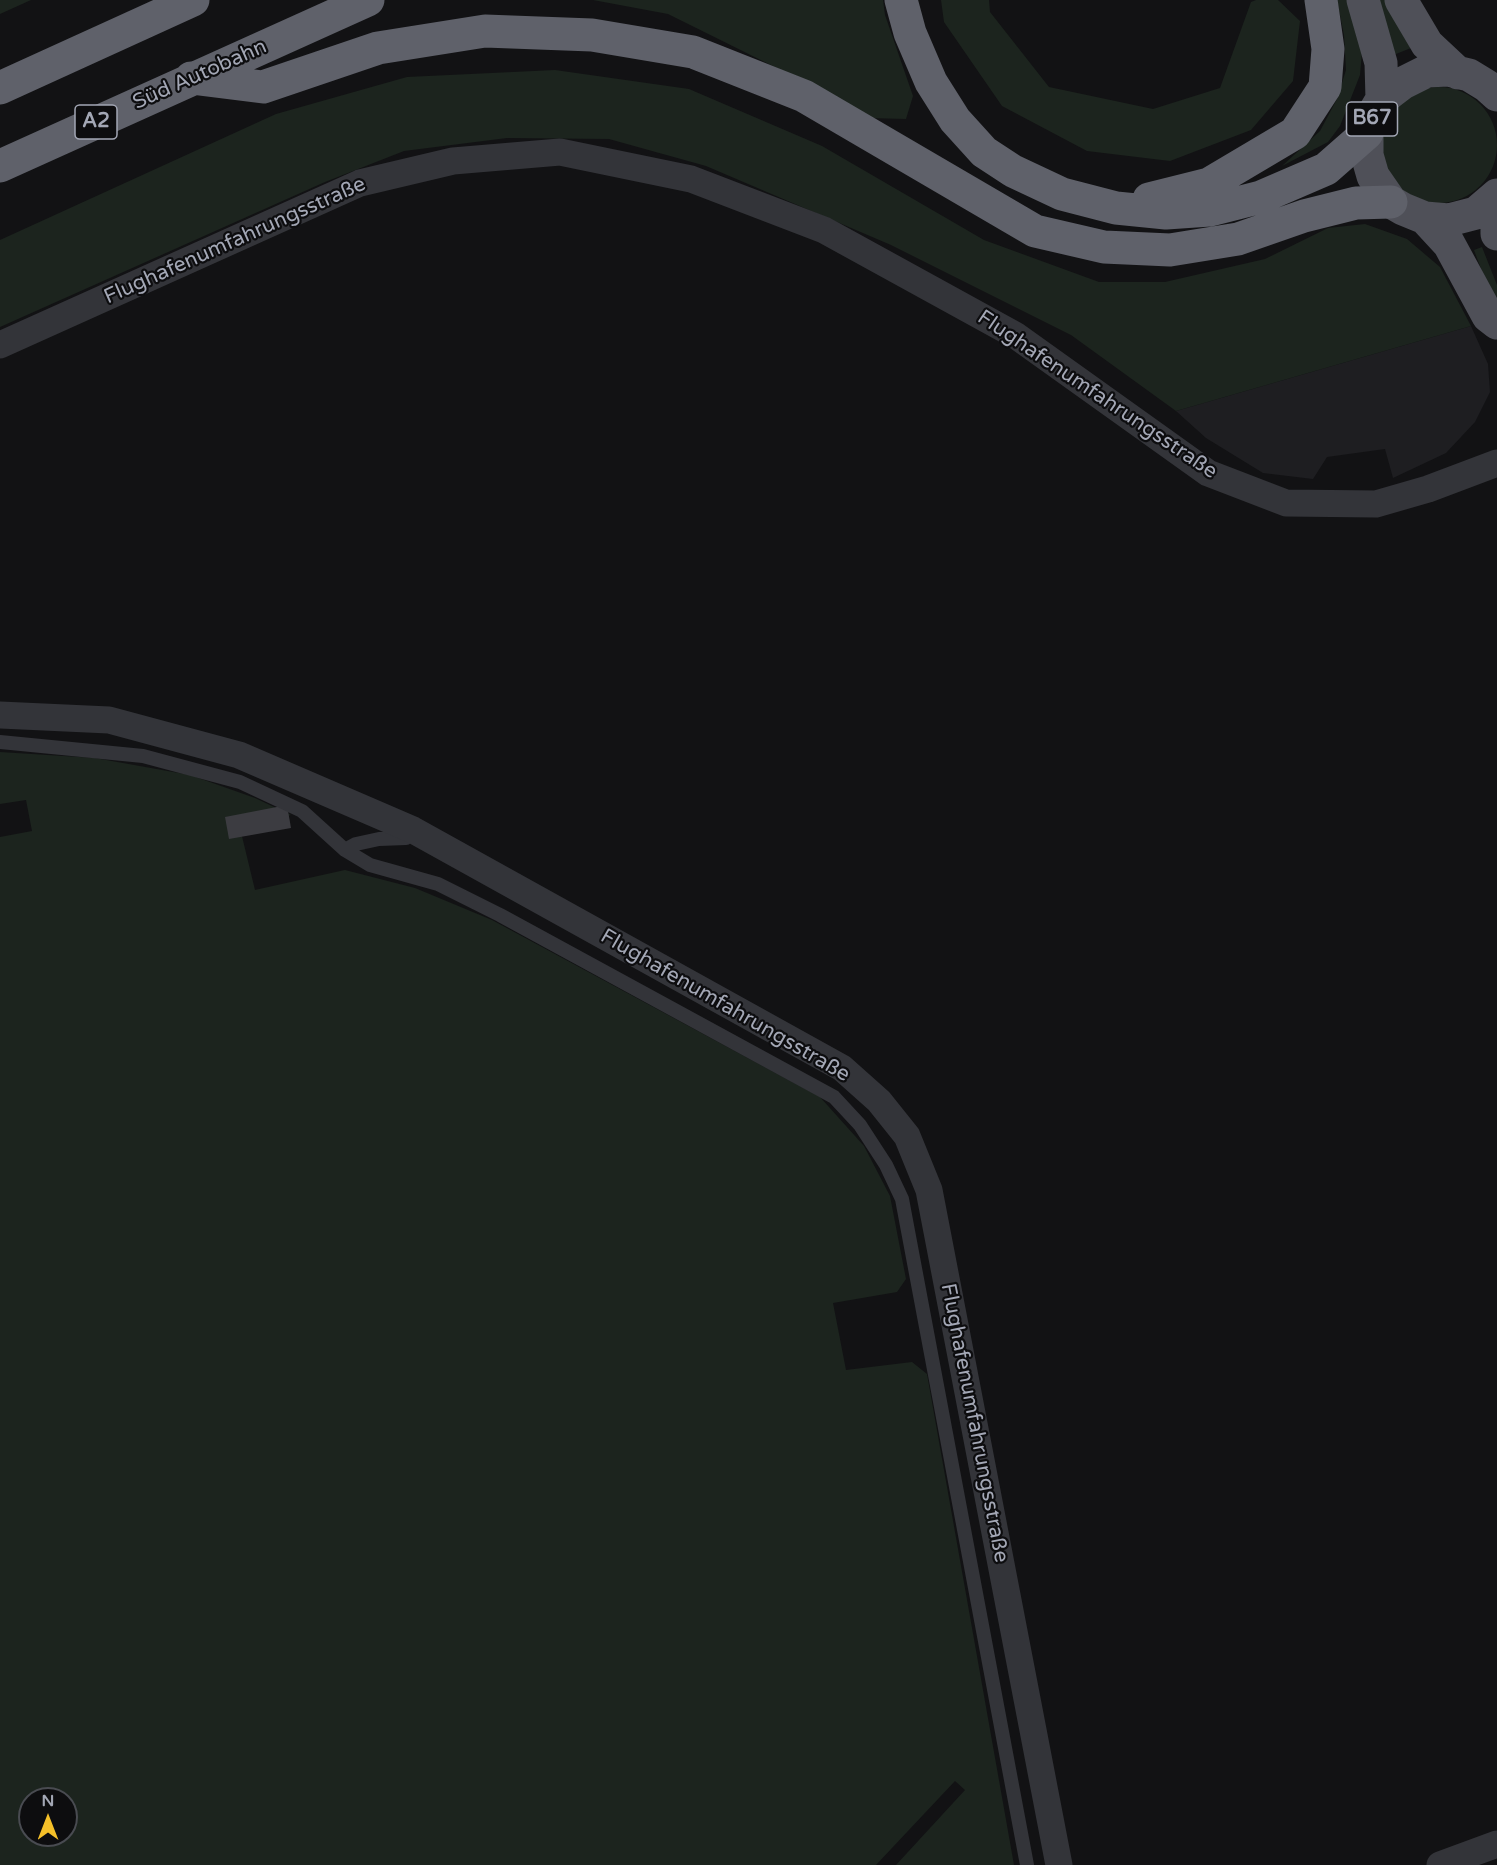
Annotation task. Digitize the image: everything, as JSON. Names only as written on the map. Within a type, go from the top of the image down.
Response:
[{"type":"highway","points":[[51,65],[148,0]]},
{"type":"highway","points":[[0,88],[193,0]]},
{"type":"highway","name":"Süd Autobahn","points":[[0,166],[368,0]]},
{"type":"highway","points":[[901,0],[910,33],[931,82],[955,120],[984,152],[1013,171],[1062,194],[1116,208],[1166,213],[1210,210],[1261,197],[1326,169],[1367,133]]},
{"type":"highway","points":[[1116,208],[1209,184],[1295,133],[1325,87],[1329,49],[1321,0]]},
{"type":"highway","points":[[191,78],[263,87],[378,48],[485,31],[592,35],[693,52],[804,96],[1035,231],[1104,247],[1170,250],[1238,238],[1304,216],[1356,203],[1391,202]]},
{"type":"main road","name":"B67","points":[[1363,0],[1381,63],[1382,99]]},
{"type":"main road","name":"B67","points":[[1401,0],[1427,44],[1458,73]]},
{"type":"main road","name":"B67","points":[[1497,95],[1469,75],[1448,70],[1427,71],[1403,83],[1382,99],[1374,111],[1367,133],[1367,155],[1373,176],[1391,202],[1403,209],[1425,218],[1449,220],[1476,213],[1497,195]]},
{"type":"main road","name":"B67","points":[[1497,195],[1497,234]]},
{"type":"main road","name":"B67","points":[[1425,218],[1449,244],[1488,316],[1497,323]]},
{"type":"street","name":"Flughafenumfahrungsstraße","points":[[0,345],[360,183],[453,161],[560,152],[691,179],[824,230],[1015,335],[1208,474],[1286,503],[1376,504],[1428,489],[1497,463]]},
{"type":"street","name":"Flughafenumfahrungsstraße","points":[[0,716],[109,720],[239,755],[413,831],[842,1068],[879,1101],[907,1136],[929,1190],[1059,1865]]},
{"type":"street","points":[[1440,1865],[1497,1844]]},
{"type":"lane","points":[[0,742],[143,756],[240,782],[302,811],[345,850],[370,865],[438,884],[500,915],[834,1097],[860,1125],[886,1165],[902,1199],[1027,1865]]},
{"type":"lane","points":[[345,850],[356,844],[379,839],[406,838],[413,831]]},
{"type":"shaded area","points":[[0,0],[31,0],[0,14]]},
{"type":"shaded area","points":[[593,0],[883,0],[885,15],[913,96],[906,119],[868,118],[795,77],[668,14]]},
{"type":"shaded area","points":[[941,0],[989,0],[990,12],[1049,87],[1153,109],[1220,88],[1251,2],[1278,0],[1300,21],[1293,81],[1251,130],[1170,161],[1087,151],[1002,106],[944,22]]},
{"type":"shaded area","points":[[1337,0],[1348,0],[1362,52],[1360,75],[1340,126],[1328,142],[1282,166],[1320,131],[1337,99],[1346,70],[1344,35]]},
{"type":"shaded area","points":[[1373,0],[1386,0],[1411,48],[1391,56]]},
{"type":"shaded area","points":[[555,70],[689,89],[822,146],[984,240],[1099,282],[1165,282],[1265,259],[1328,228],[1365,224],[1407,239],[1440,267],[1471,326],[1176,411],[1071,335],[891,245],[706,166],[609,139],[507,138],[404,151],[325,182],[0,327],[0,240],[276,114],[407,77]]},
{"type":"shaded area","points":[[1439,87],[1461,91],[1480,104],[1493,123],[1497,145],[1493,167],[1480,186],[1461,199],[1439,203],[1417,199],[1398,186],[1385,167],[1381,145],[1385,123],[1398,104],[1417,91]]},
{"type":"shaded area","points":[[1482,247],[1497,285],[1497,312],[1474,250]]},
{"type":"shaded area","points":[[1471,326],[1488,364],[1490,392],[1475,422],[1446,453],[1393,478],[1385,449],[1327,457],[1313,479],[1263,473],[1206,438],[1176,411]]},
{"type":"shaded area","points":[[0,752],[95,758],[190,775],[255,798],[291,815],[240,828],[255,890],[345,870],[415,888],[492,920],[820,1097],[864,1146],[890,1196],[906,1279],[897,1292],[833,1303],[846,1370],[912,1362],[927,1374],[1014,1865],[896,1865],[965,1790],[955,1781],[876,1865],[0,1865],[0,837],[32,831],[26,800],[0,804]]},
{"type":"building","points":[[287,805],[291,828],[229,839],[225,817]]}]
